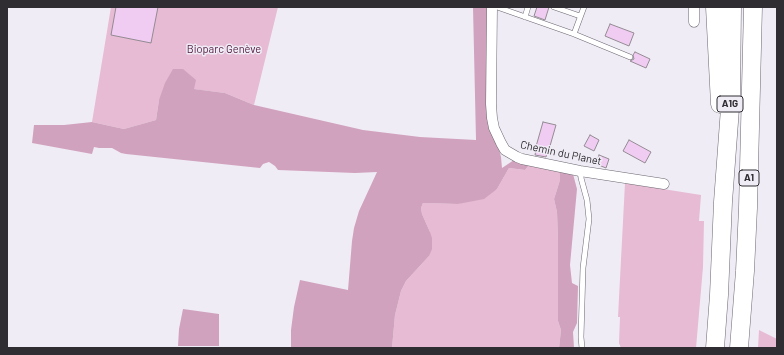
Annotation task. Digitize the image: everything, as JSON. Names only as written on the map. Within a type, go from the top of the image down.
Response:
[{"type":"highway","name":"A1","points":[[714,7],[720,107],[723,202],[715,348]]},
{"type":"highway","name":"A1G","points":[[723,202],[731,95],[732,7]]},
{"type":"highway","name":"A1","points":[[739,348],[748,208],[753,7]]},
{"type":"street","name":"Chemin du Planet","points":[[492,7],[492,118],[494,128],[505,150],[516,157],[580,171],[664,184]]},
{"type":"street","points":[[694,7],[694,22]]},
{"type":"lane","points":[[497,7],[574,34],[630,57]]},
{"type":"lane","points":[[524,17],[528,7]]},
{"type":"lane","points":[[554,7],[580,16]]},
{"type":"lane","points":[[574,34],[584,7]]},
{"type":"lane","points":[[580,171],[587,200],[588,219],[583,268],[582,348]]},
{"type":"green space","name":"Bioparc Genève","points":[[111,7],[278,7],[254,105],[225,93],[193,89],[159,100],[156,120],[124,129],[92,122]]},
{"type":"green space","points":[[530,164],[560,171],[560,180],[554,199],[557,212],[558,240],[558,321],[561,330],[559,348],[392,348],[395,315],[401,291],[406,281],[429,256],[430,232],[422,214],[421,208],[423,203],[458,204],[497,189],[509,168],[525,170]]},
{"type":"green space","points":[[625,183],[701,195],[699,221],[704,221],[703,267],[696,348],[621,348],[619,343],[620,317],[618,317]]},
{"type":"green space","points":[[759,330],[777,339],[777,348],[758,348]]},
{"type":"shaded area","points":[[473,7],[489,7],[498,145],[502,168],[514,160],[530,164],[525,170],[509,168],[497,189],[484,199],[458,204],[423,203],[421,208],[422,214],[432,238],[432,249],[429,256],[406,281],[401,291],[395,315],[392,348],[291,348],[291,330],[294,307],[300,280],[348,290],[354,228],[359,211],[377,172],[355,173],[278,170],[269,162],[263,164],[260,168],[126,154],[112,148],[94,147],[92,154],[32,143],[34,125],[64,125],[92,122],[124,129],[156,120],[159,100],[165,83],[173,69],[183,69],[196,80],[194,89],[225,93],[254,105],[363,130],[420,137],[476,140]]},
{"type":"shaded area","points":[[560,171],[573,174],[577,189],[570,265],[572,283],[578,286],[577,323],[573,332],[574,348],[559,348],[561,330],[558,321],[558,240],[557,212],[554,199],[560,180]]},
{"type":"shaded area","points":[[183,309],[219,314],[219,346],[178,346],[179,329]]},
{"type":"building","points":[[116,7],[158,7],[151,43],[111,35]]},
{"type":"building","points":[[537,7],[549,7],[545,20],[534,16]]},
{"type":"building","points":[[610,24],[634,33],[629,46],[605,36]]},
{"type":"building","points":[[635,52],[650,59],[646,68],[630,61],[634,59],[633,55]]},
{"type":"building","points":[[543,122],[556,125],[546,157],[535,155]]},
{"type":"building","points":[[590,135],[599,140],[594,151],[584,146]]},
{"type":"building","points":[[629,140],[651,152],[645,163],[623,151]]},
{"type":"building","points":[[599,155],[609,159],[606,168],[596,164]]}]
